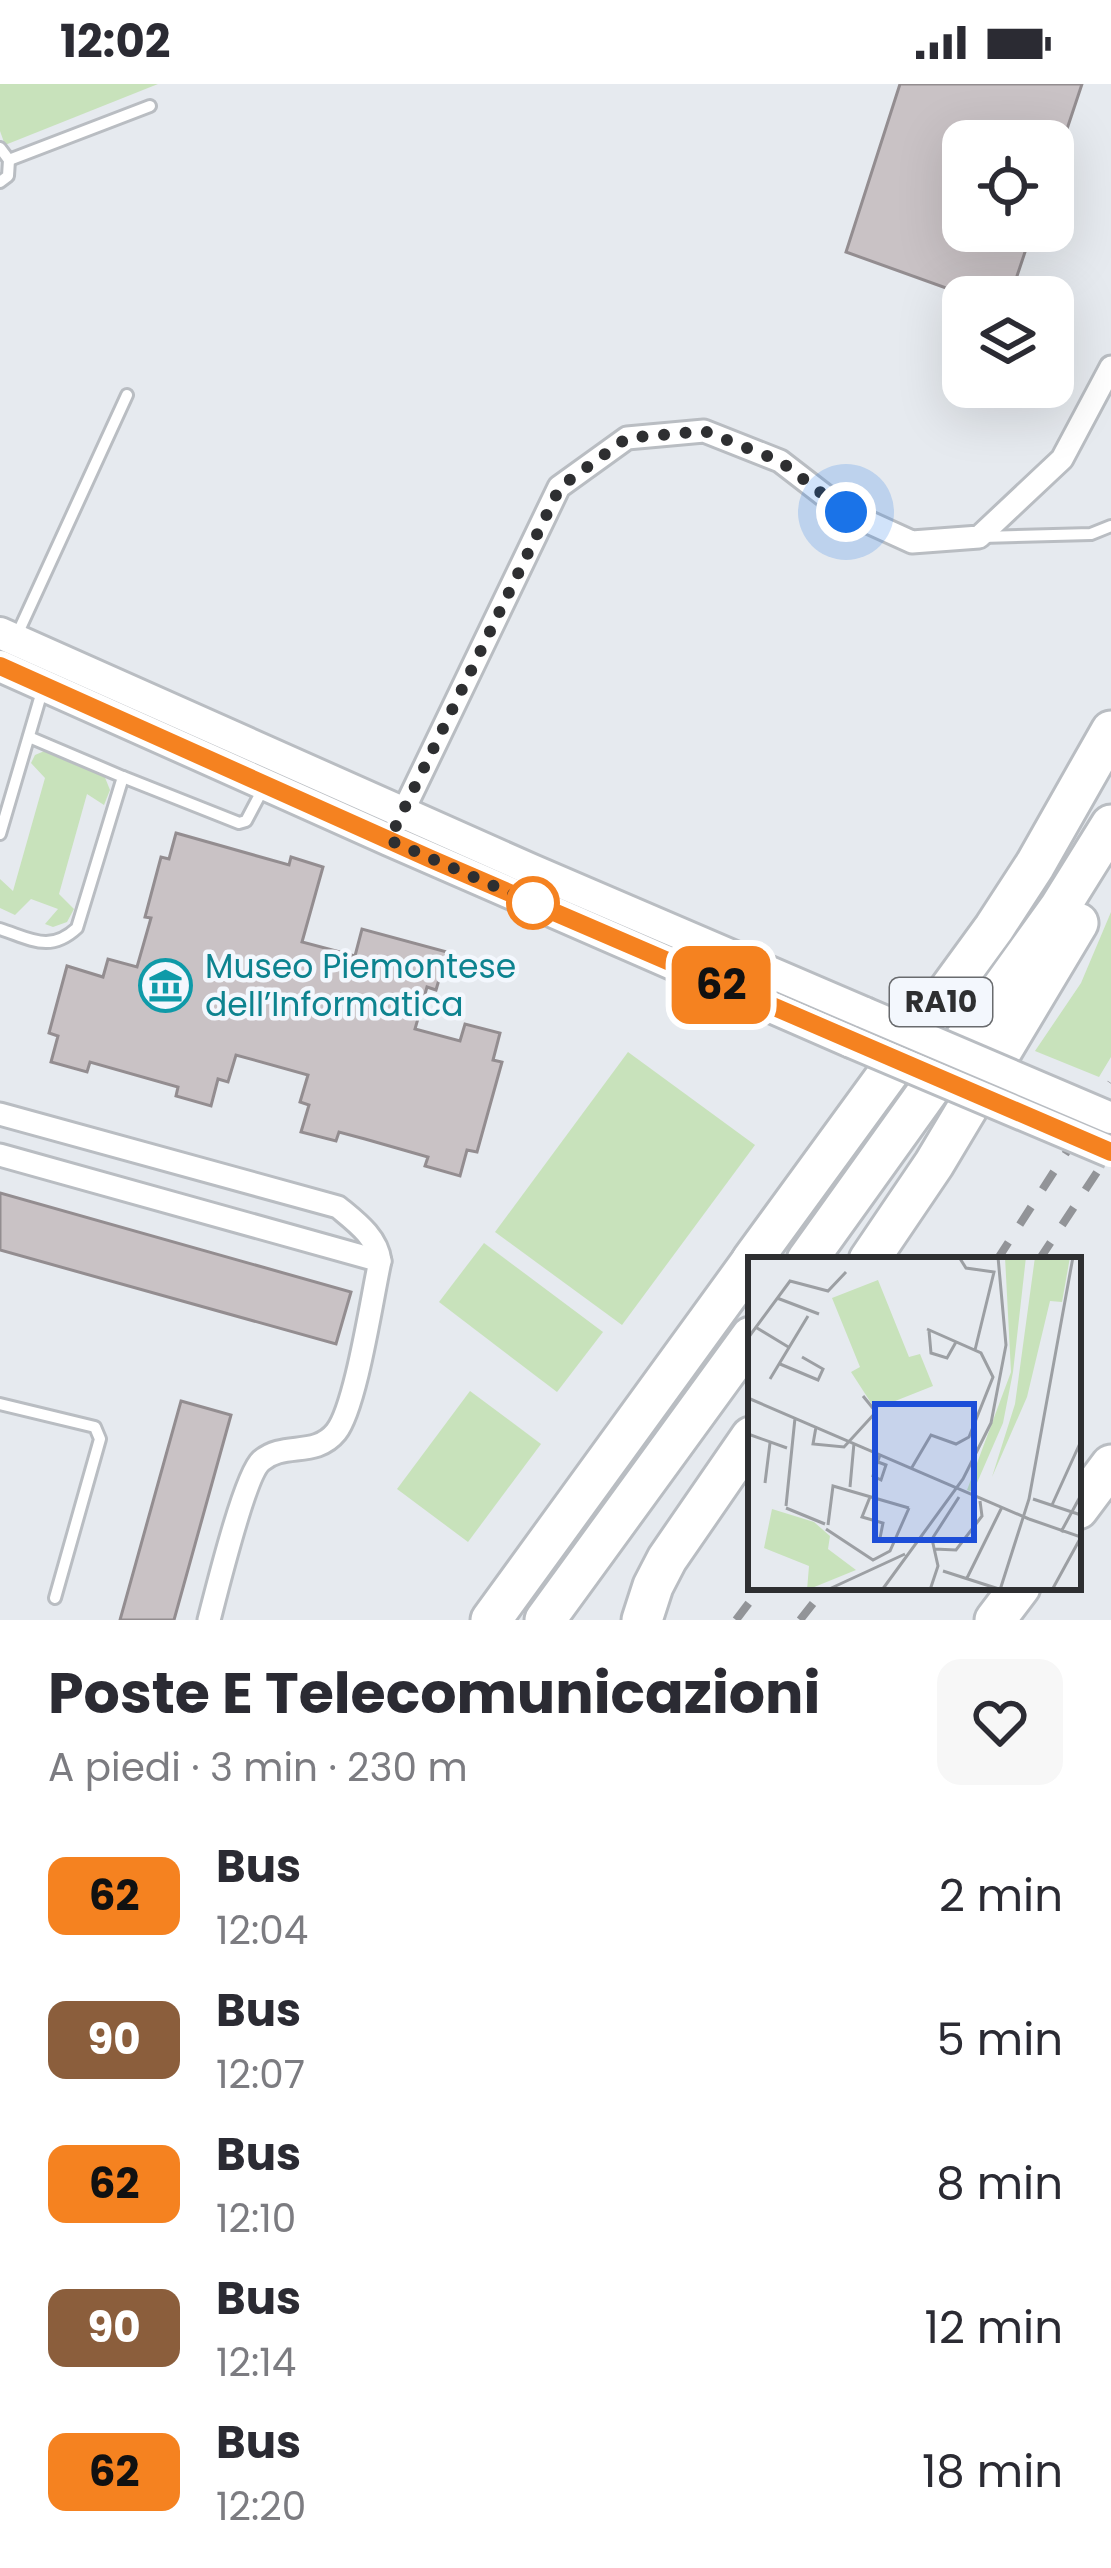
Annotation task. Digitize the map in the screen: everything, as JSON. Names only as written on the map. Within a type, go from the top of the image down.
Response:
[{"type":"highway","name":"RA10","points":[[755,1257],[994,928],[1111,731]]},
{"type":"highway","name":"RA10","points":[[809,1257],[1060,907],[1111,825]]},
{"type":"highway","name":"RA10","points":[[871,1257],[934,1164],[1069,939],[1111,856]]},
{"type":"highway","name":"RA10","points":[[490,1620],[748,1266]]},
{"type":"highway","points":[[545,1620],[748,1341]]},
{"type":"highway","name":"RA10","points":[[467,1620],[650,1399]]},
{"type":"highway","points":[[642,1620],[667,1559],[748,1441]]},
{"type":"highway","points":[[1081,1505],[1111,1465]]},
{"type":"highway","points":[[995,1620],[1018,1590]]},
{"type":"main road","points":[[4,652],[396,827],[851,1042],[1111,1152]]},
{"type":"main road","points":[[396,827],[865,1013],[1111,1118]]},
{"type":"street","points":[[396,827],[560,487],[627,438],[704,431],[780,461],[846,512],[912,542],[979,537],[1062,459],[1111,367]]},
{"type":"street","points":[[0,1114],[338,1208],[362,1227],[379,1251],[348,1409],[336,1433],[315,1448],[285,1450],[259,1462],[246,1490],[209,1620]]},
{"type":"street","points":[[0,1155],[380,1261]]},
{"type":"lane","points":[[9,160],[150,106]]},
{"type":"lane","points":[[0,148],[9,160],[8,176],[0,182]]},
{"type":"lane","points":[[4,652],[127,395]]},
{"type":"lane","points":[[979,537],[1091,534],[1111,526]]},
{"type":"lane","points":[[0,834],[49,671]]},
{"type":"lane","points":[[29,737],[239,823],[247,821],[272,771]]},
{"type":"lane","points":[[0,929],[41,943],[63,940],[77,928],[123,777]]},
{"type":"lane","points":[[0,1404],[95,1426],[100,1438],[55,1598]]},
{"type":"green space","points":[[0,84],[158,84],[5,145],[0,131]]},
{"type":"green space","points":[[49,749],[104,775],[110,790],[104,805],[87,794],[59,894],[74,909],[67,922],[53,927],[45,924],[58,909],[31,899],[15,915],[0,908],[0,879],[13,891],[45,778],[31,763],[35,755]]},
{"type":"green space","points":[[1111,912],[1111,1057],[1099,1077],[1035,1051],[1081,983]]},
{"type":"green space","points":[[628,1052],[755,1145],[622,1325],[495,1232]]},
{"type":"green space","points":[[484,1243],[603,1332],[557,1392],[439,1302]]},
{"type":"green space","points":[[470,1391],[541,1444],[468,1542],[397,1489]]},
{"type":"building","points":[[900,84],[1082,84],[1070,120],[942,120],[942,252],[1025,252],[1017,276],[942,276],[942,287],[846,252]]},
{"type":"building","points":[[176,833],[289,865],[291,857],[323,867],[302,942],[355,956],[362,929],[447,952],[436,990],[427,987],[415,1029],[460,1041],[465,1024],[500,1033],[493,1060],[502,1062],[477,1152],[467,1150],[460,1176],[425,1166],[428,1157],[365,1139],[339,1132],[336,1141],[301,1132],[309,1105],[300,1102],[308,1075],[236,1055],[228,1082],[218,1079],[211,1106],[176,1096],[178,1087],[90,1062],[87,1072],[51,1062],[58,1036],[49,1033],[67,966],[103,977],[108,959],[137,967],[161,857],[169,859]]},
{"type":"building","points":[[0,1193],[351,1292],[336,1344],[0,1250]]},
{"type":"building","points":[[181,1401],[231,1415],[174,1620],[120,1620]]},
{"type":"railway","points":[[999,1257],[1111,1083]]},
{"type":"railway","points":[[1041,1257],[1111,1151]]},
{"type":"railway","points":[[736,1620],[759,1590]]},
{"type":"railway","points":[[800,1620],[824,1590]]},
{"type":"bus line","name":"62","points":[[0,666],[431,859],[1111,1152]]},
{"type":"place","name":"Museo Piemontese dell’Informatica","points":[[166,985]]},
{"type":"route","points":[[533,903],[389,840],[560,487],[627,438],[704,431],[780,461],[846,512]]}]
